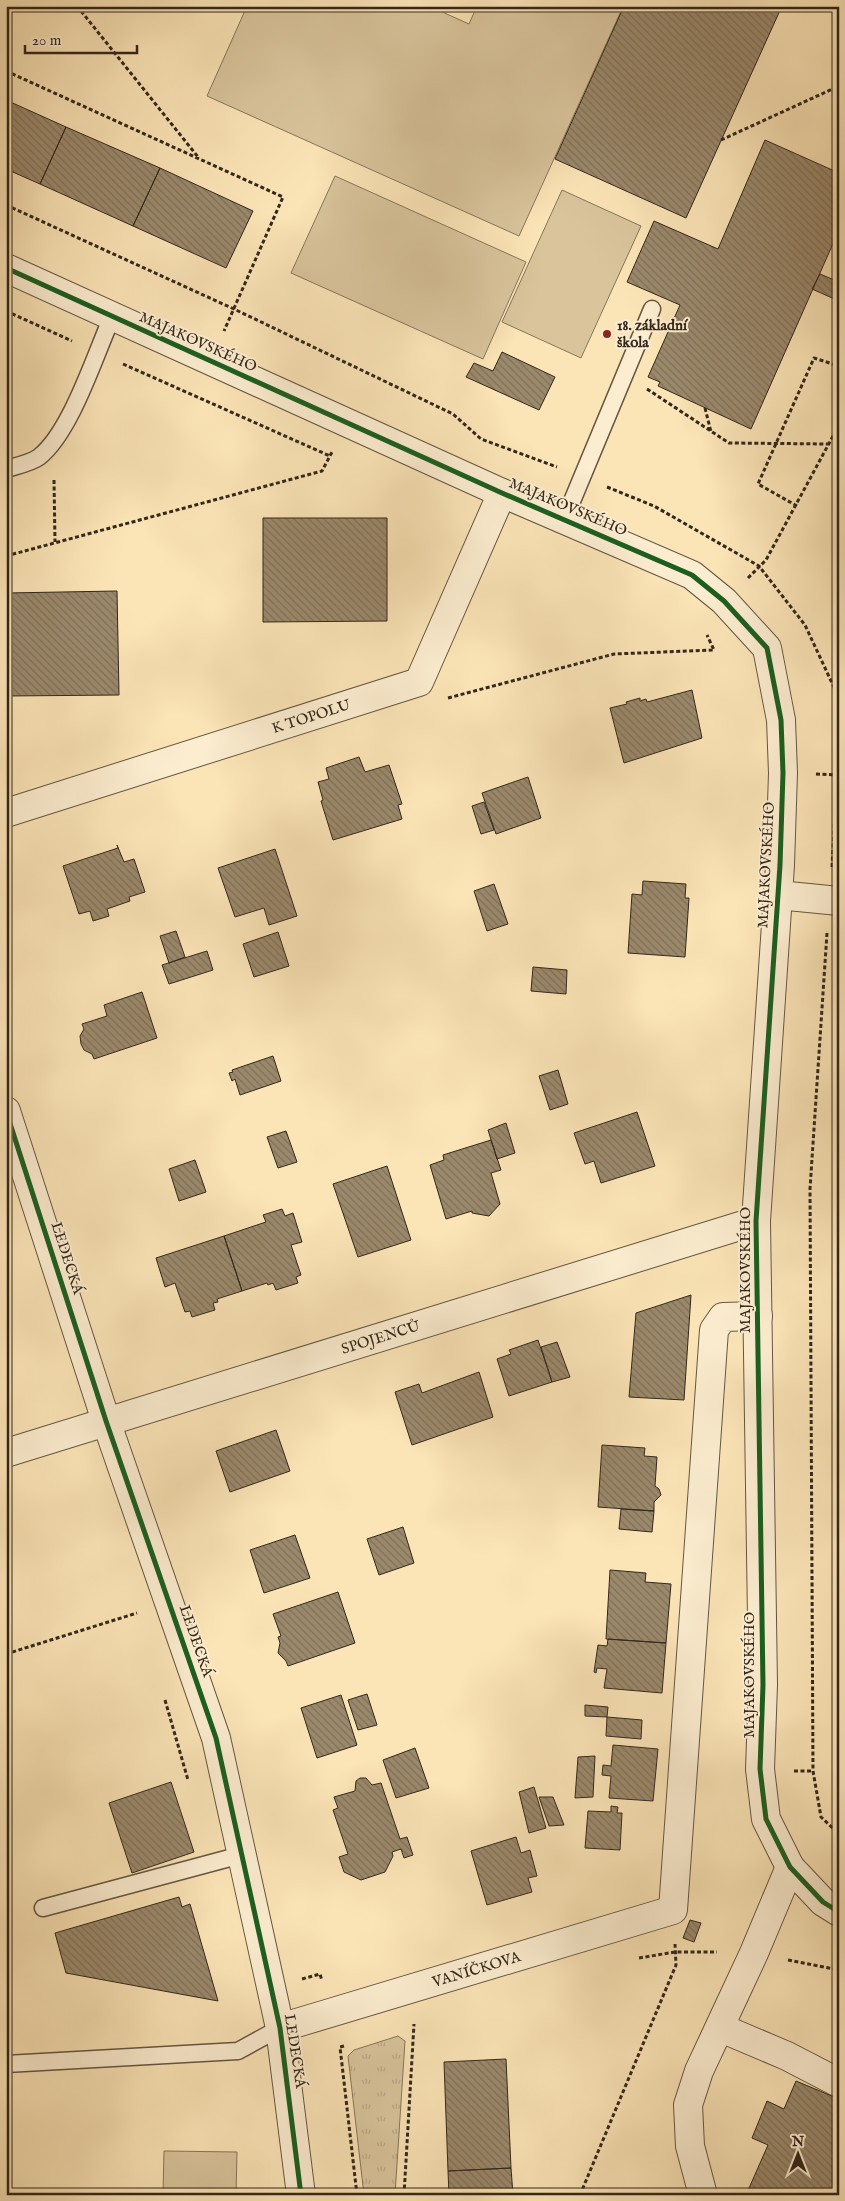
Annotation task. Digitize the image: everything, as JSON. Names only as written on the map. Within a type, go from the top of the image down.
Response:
[{"type":"street","name":"MAJAKOVSKÉHO","points":[[6,268],[502,493],[565,518],[692,575],[724,602],[767,648],[779,711],[783,773],[778,895],[756,1221],[763,1685],[760,1769],[766,1819],[790,1867],[822,1902],[839,1912]]},
{"type":"street","points":[[419,682],[502,493]]},
{"type":"street","name":"K TOPOLU","points":[[6,813],[419,682]]},
{"type":"street","name":"MAJAKOVSKÉHO","points":[[778,895],[834,900]]},
{"type":"street","name":"LEDECKÁ","points":[[6,1111],[106,1421],[216,1738],[280,2028],[301,2195]]},
{"type":"street","name":"SPOJENCŮ","points":[[6,1454],[106,1421],[756,1221]]},
{"type":"street","name":"MAJAKOVSKÉHO","points":[[673,1910],[714,1330],[723,1317],[758,1316]]},
{"type":"street","points":[[703,2195],[690,2146],[688,2105],[699,2071],[721,2028],[790,1867]]},
{"type":"street","name":"VANÍČKOVA","points":[[280,2028],[673,1910]]},
{"type":"street","points":[[721,2028],[787,2056],[839,2083]]},
{"type":"lane","points":[[565,518],[652,309]]},
{"type":"lane","points":[[6,469],[37,459],[47,449],[68,415],[112,317]]},
{"type":"lane","points":[[43,1908],[242,1855]]},
{"type":"lane","points":[[6,2064],[238,2050],[280,2028]]},
{"type":"path","points":[[77,6],[198,158]]},
{"type":"path","points":[[6,71],[283,197],[211,361]]},
{"type":"path","points":[[721,140],[839,86]]},
{"type":"path","points":[[834,88],[839,96]]},
{"type":"path","points":[[6,205],[234,309],[453,414],[481,439],[583,477]]},
{"type":"path","points":[[6,311],[330,456]]},
{"type":"path","points":[[797,506],[758,484],[814,358],[839,366]]},
{"type":"path","points":[[626,374],[729,442],[828,444]]},
{"type":"path","points":[[705,408],[712,432]]},
{"type":"path","points":[[6,556],[322,471],[347,422]]},
{"type":"path","points":[[419,682],[441,700],[614,654],[714,650],[702,625],[766,560],[797,506],[839,425]]},
{"type":"path","points":[[47,449],[54,459],[55,542]]},
{"type":"path","points":[[839,737],[834,900],[810,1189],[813,1762],[821,1816],[839,1834]]},
{"type":"path","points":[[136,1603],[141,1622]]},
{"type":"path","points":[[6,1654],[132,1614]]},
{"type":"path","points":[[163,1696],[191,1788]]},
{"type":"path","points":[[580,2195],[676,1965],[673,1910]]},
{"type":"path","points":[[636,1958],[675,1952],[720,1952]]},
{"type":"path","points":[[405,2026],[424,2021]]},
{"type":"path","points":[[404,2195],[414,2024]]},
{"type":"path","points":[[350,2044],[340,2047],[357,2195]]},
{"type":"green space","points":[[247,6],[429,6],[469,24],[477,6],[610,6],[621,11],[519,236],[207,96]]},
{"type":"green space","points":[[335,176],[526,262],[483,359],[291,273]]},
{"type":"green space","points":[[562,190],[641,226],[581,358],[502,322]]},
{"type":"green space","points":[[398,2036],[405,2041],[395,2195],[364,2195],[348,2056],[354,2050]]},
{"type":"green space","points":[[164,2151],[237,2152],[236,2195],[163,2195]]},
{"type":"building","points":[[624,6],[782,6],[686,218],[555,159]]},
{"type":"building","points":[[6,100],[66,127],[40,184],[6,169]]},
{"type":"building","points":[[66,127],[160,168],[133,226],[40,184]]},
{"type":"building","points":[[765,140],[839,173],[839,230],[751,429],[658,386],[660,382],[648,377],[680,305],[627,282],[654,221],[718,249]]},
{"type":"building","points":[[160,168],[253,211],[226,268],[133,226]]},
{"type":"building","points":[[820,274],[839,282],[839,301],[812,289]]},
{"type":"building","points":[[502,352],[555,377],[539,410],[466,377],[474,363],[493,371]]},
{"type":"building","points":[[263,518],[387,518],[387,621],[263,622]]},
{"type":"building","points":[[117,591],[119,695],[6,696],[6,593]]},
{"type":"building","points":[[692,690],[702,738],[624,763],[610,708],[627,704],[626,702],[640,698],[640,701],[646,699],[647,702]]},
{"type":"building","points":[[359,757],[365,772],[389,765],[402,804],[398,805],[402,819],[333,840],[321,801],[323,800],[318,782],[329,779],[326,768]]},
{"type":"building","points":[[528,777],[541,818],[496,834],[482,793]]},
{"type":"building","points":[[484,802],[494,830],[481,834],[472,806]]},
{"type":"building","points":[[117,845],[124,862],[134,859],[145,892],[129,897],[130,901],[107,909],[109,916],[93,921],[90,911],[79,914],[63,866],[118,848]]},
{"type":"building","points":[[275,849],[297,916],[269,925],[264,908],[235,917],[218,868]]},
{"type":"building","points":[[643,881],[686,884],[685,898],[689,898],[685,957],[628,953],[632,894],[642,895]]},
{"type":"building","points":[[494,884],[508,924],[487,931],[474,891]]},
{"type":"building","points":[[176,931],[185,957],[169,963],[160,936]]},
{"type":"building","points":[[278,932],[289,966],[254,977],[243,944]]},
{"type":"building","points":[[207,951],[213,970],[169,984],[162,965]]},
{"type":"building","points":[[533,967],[567,970],[566,994],[531,991]]},
{"type":"building","points":[[142,992],[157,1038],[94,1059],[92,1054],[84,1050],[81,1044],[80,1036],[84,1029],[82,1024],[107,1016],[104,1005]]},
{"type":"building","points":[[273,1056],[281,1081],[240,1095],[235,1079],[232,1081],[229,1073],[233,1072],[232,1070]]},
{"type":"building","points":[[558,1070],[568,1104],[550,1110],[539,1076]]},
{"type":"building","points":[[637,1112],[655,1166],[601,1183],[594,1161],[585,1164],[574,1133]]},
{"type":"building","points":[[506,1123],[515,1153],[497,1159],[488,1130]]},
{"type":"building","points":[[286,1131],[297,1162],[278,1168],[267,1137]]},
{"type":"building","points":[[491,1140],[501,1170],[491,1173],[500,1204],[489,1216],[472,1213],[472,1211],[446,1219],[430,1165],[444,1160],[443,1155]]},
{"type":"building","points":[[195,1160],[206,1192],[179,1201],[169,1169]]},
{"type":"building","points":[[387,1166],[411,1240],[358,1257],[333,1184]]},
{"type":"building","points":[[282,1209],[285,1216],[293,1213],[302,1242],[291,1245],[301,1275],[296,1277],[298,1283],[276,1290],[273,1283],[268,1285],[267,1283],[242,1291],[224,1236],[266,1222],[263,1215]]},
{"type":"building","points":[[224,1236],[242,1291],[217,1299],[218,1302],[213,1303],[215,1310],[192,1317],[190,1311],[185,1312],[175,1283],[165,1287],[156,1258]]},
{"type":"building","points":[[691,1295],[684,1400],[629,1397],[636,1313]]},
{"type":"building","points":[[538,1340],[552,1382],[509,1396],[497,1359],[511,1354],[509,1350]]},
{"type":"building","points":[[557,1342],[570,1377],[552,1382],[541,1347]]},
{"type":"building","points":[[479,1372],[493,1417],[412,1445],[395,1392],[419,1384],[422,1393]]},
{"type":"building","points":[[836,1372],[839,1372],[839,1481],[838,1481]]},
{"type":"building","points":[[276,1430],[290,1471],[230,1492],[216,1451]]},
{"type":"building","points":[[602,1445],[645,1448],[644,1456],[657,1457],[655,1486],[659,1489],[661,1495],[654,1502],[654,1511],[598,1507]]},
{"type":"building","points":[[621,1509],[654,1511],[652,1532],[619,1529]]},
{"type":"building","points":[[403,1527],[414,1563],[379,1575],[367,1539]]},
{"type":"building","points":[[295,1535],[310,1578],[264,1593],[250,1550]]},
{"type":"building","points":[[610,1570],[646,1573],[645,1582],[671,1584],[666,1643],[606,1639]]},
{"type":"building","points":[[338,1592],[355,1643],[288,1666],[278,1653],[280,1643],[278,1637],[281,1636],[273,1614]]},
{"type":"building","points":[[608,1639],[666,1643],[662,1693],[604,1688],[607,1669],[597,1668],[596,1673],[594,1672],[598,1645],[607,1646]]},
{"type":"building","points":[[367,1694],[377,1725],[358,1730],[348,1700]]},
{"type":"building","points":[[341,1695],[357,1745],[317,1758],[301,1708]]},
{"type":"building","points":[[585,1705],[608,1707],[607,1717],[585,1716]]},
{"type":"building","points":[[607,1717],[642,1720],[641,1739],[606,1736]]},
{"type":"building","points":[[613,1745],[658,1749],[653,1801],[609,1798],[611,1776],[602,1775],[603,1765],[611,1766]]},
{"type":"building","points":[[415,1748],[429,1788],[396,1798],[383,1760]]},
{"type":"building","points":[[595,1756],[593,1797],[575,1798],[578,1757]]},
{"type":"building","points":[[360,1778],[366,1778],[372,1785],[381,1783],[400,1839],[407,1837],[413,1855],[404,1858],[401,1849],[392,1852],[393,1856],[385,1872],[361,1880],[344,1872],[339,1857],[348,1854],[333,1810],[338,1808],[334,1797],[355,1791],[356,1781]]},
{"type":"building","points":[[171,1782],[194,1852],[132,1873],[109,1803]]},
{"type":"building","points":[[534,1787],[546,1828],[529,1833],[519,1792]]},
{"type":"building","points":[[539,1797],[553,1797],[564,1825],[549,1826]]},
{"type":"building","points":[[611,1806],[618,1807],[617,1813],[622,1813],[620,1850],[585,1848],[588,1811],[611,1812]]},
{"type":"building","points":[[516,1837],[521,1853],[530,1850],[537,1876],[528,1878],[532,1892],[487,1905],[471,1851]]},
{"type":"building","points":[[179,1897],[182,1907],[190,1904],[218,2001],[66,1973],[55,1933]]},
{"type":"building","points":[[690,1920],[701,1923],[694,1942],[683,1938]]},
{"type":"building","points":[[506,2059],[511,2168],[448,2171],[444,2062]]},
{"type":"building","points":[[796,2081],[839,2099],[839,2178],[832,2195],[746,2195],[768,2145],[752,2138],[767,2101],[784,2109]]},
{"type":"building","points":[[511,2168],[513,2195],[449,2195],[448,2171]]},
{"type":"cycle path","points":[[6,268],[502,493],[692,575],[724,601],[767,648],[781,720],[783,773],[780,865],[756,1221],[763,1685],[760,1769],[766,1819],[790,1867],[823,1902],[839,1912]]},
{"type":"cycle path","points":[[6,1111],[106,1421],[216,1738],[280,2028],[301,2195]]},
{"type":"place","name":"18. základní škola","points":[[607,334]]}]
